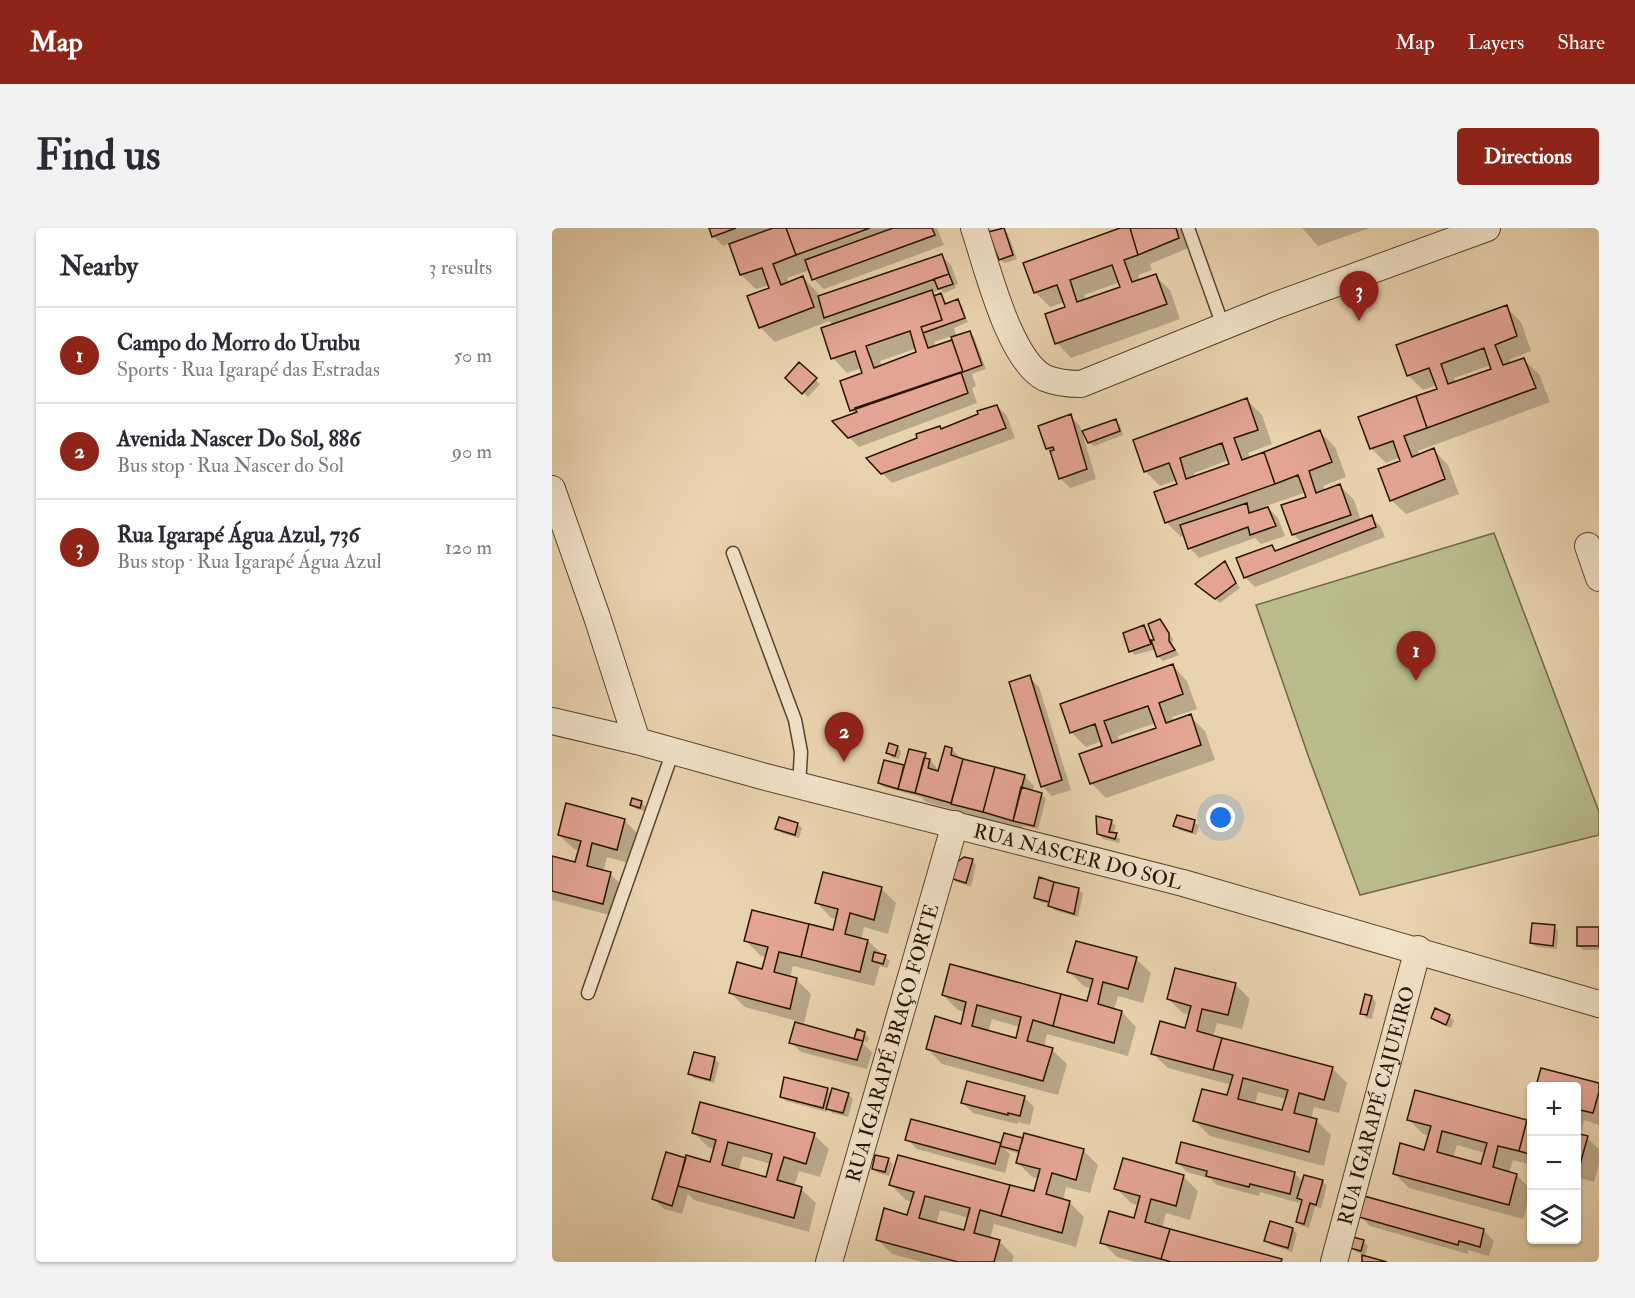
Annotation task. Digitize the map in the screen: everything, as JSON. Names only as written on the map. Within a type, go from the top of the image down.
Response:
[{"type":"street","points":[[974,228],[1014,343],[1027,363],[1043,377],[1062,384],[1081,384],[1223,326],[1487,228]]},
{"type":"street","points":[[552,489],[637,741]]},
{"type":"street","points":[[1588,546],[1599,578]]},
{"type":"street","name":"RUA NASCER DO SOL","points":[[552,721],[1183,883],[1599,1004]]},
{"type":"street","name":"RUA IGARAPÉ BRAÇO FORTE","points":[[829,1262],[955,824]]},
{"type":"street","name":"RUA IGARAPÉ CAJUEIRO","points":[[1334,1262],[1418,950]]},
{"type":"lane","points":[[1188,228],[1223,326]]},
{"type":"lane","points":[[733,553],[795,720],[801,752],[799,786]]},
{"type":"lane","points":[[588,993],[673,751]]},
{"type":"green space","points":[[1494,533],[1599,812],[1599,835],[1360,895],[1256,605]]},
{"type":"building","points":[[709,228],[736,228],[712,237]]},
{"type":"building","points":[[773,228],[786,228],[796,255],[773,264],[781,285],[803,276],[814,307],[759,328],[747,296],[769,288],[762,268],[740,275],[729,244]]},
{"type":"building","points":[[786,228],[870,228],[796,255]]},
{"type":"building","points":[[893,228],[932,228],[935,235],[812,280],[805,260]]},
{"type":"building","points":[[1004,228],[1013,255],[999,260],[988,232]]},
{"type":"building","points":[[1120,228],[1130,228],[1138,255],[1124,260],[1132,282],[1156,274],[1167,304],[1055,344],[1045,314],[1065,307],[1057,285],[1034,293],[1023,263]],"holes":[[[1112,265],[1120,287],[1077,302],[1070,280]]]},
{"type":"building","points":[[1130,228],[1176,228],[1179,238],[1138,255]]},
{"type":"building","points":[[942,254],[949,274],[824,318],[818,296]]},
{"type":"building","points":[[949,274],[953,284],[938,289],[934,279]]},
{"type":"building","points":[[932,290],[942,320],[921,327],[928,348],[952,340],[963,372],[850,411],[840,381],[862,373],[855,351],[831,359],[821,328]],"holes":[[[910,331],[916,352],[874,368],[866,346]]]},
{"type":"building","points":[[941,293],[945,304],[958,299],[965,318],[923,333],[921,327],[942,320],[934,296]]},
{"type":"building","points":[[1507,305],[1517,336],[1495,345],[1503,365],[1524,358],[1536,388],[1427,428],[1416,396],[1437,389],[1429,368],[1407,376],[1396,345]],"holes":[[[1484,348],[1491,369],[1448,384],[1441,364]]]},
{"type":"building","points":[[970,331],[982,365],[963,372],[951,337]]},
{"type":"building","points":[[799,362],[817,378],[802,394],[785,378]]},
{"type":"building","points":[[961,372],[968,393],[848,438],[832,421],[857,412],[855,408]]},
{"type":"building","points":[[1416,396],[1427,428],[1404,436],[1412,457],[1434,448],[1445,479],[1390,501],[1378,469],[1400,461],[1393,441],[1370,449],[1358,417]]},
{"type":"building","points":[[1247,398],[1258,430],[1234,438],[1242,460],[1264,452],[1275,484],[1165,523],[1154,492],[1177,484],[1169,463],[1144,472],[1133,440]],"holes":[[[1222,443],[1229,464],[1186,479],[1180,458]]]},
{"type":"building","points":[[997,405],[1006,428],[881,474],[866,458],[917,438],[916,434],[940,426],[941,429],[978,414],[977,411]]},
{"type":"building","points":[[1071,414],[1087,469],[1059,479],[1050,451],[1054,450],[1053,447],[1046,449],[1038,426]]},
{"type":"building","points":[[1116,419],[1120,431],[1088,443],[1082,431]]},
{"type":"building","points":[[1320,430],[1332,462],[1309,471],[1316,493],[1340,484],[1351,515],[1292,535],[1281,505],[1306,497],[1298,475],[1275,484],[1264,452]]},
{"type":"building","points":[[1247,503],[1249,513],[1268,507],[1276,526],[1250,535],[1248,527],[1188,549],[1180,525]]},
{"type":"building","points":[[1372,515],[1376,527],[1244,578],[1236,558],[1272,545],[1275,551]]},
{"type":"building","points":[[1225,561],[1236,583],[1215,599],[1195,584]]},
{"type":"building","points":[[1160,619],[1169,633],[1169,641],[1175,650],[1157,657],[1148,624]]},
{"type":"building","points":[[1144,625],[1151,644],[1129,652],[1123,633]]},
{"type":"building","points":[[1173,664],[1183,694],[1159,703],[1166,723],[1191,714],[1201,745],[1090,784],[1079,754],[1102,746],[1095,724],[1070,733],[1060,704]],"holes":[[[1148,706],[1156,728],[1112,743],[1104,721]]]},
{"type":"building","points":[[1030,675],[1062,780],[1041,787],[1009,682]]},
{"type":"building","points":[[889,743],[898,746],[895,756],[886,753]]},
{"type":"building","points":[[945,746],[952,748],[951,755],[963,759],[951,803],[915,793],[924,758],[930,759],[928,768],[938,771]]},
{"type":"building","points":[[909,749],[926,753],[915,793],[898,789]]},
{"type":"building","points":[[963,759],[995,767],[983,812],[951,804]]},
{"type":"building","points":[[884,760],[904,765],[898,789],[878,783]]},
{"type":"building","points":[[995,767],[1025,775],[1013,821],[983,812]]},
{"type":"building","points":[[1021,787],[1042,793],[1034,826],[1013,821]]},
{"type":"building","points":[[632,798],[642,801],[640,808],[630,805]]},
{"type":"building","points":[[566,803],[625,819],[617,850],[592,843],[587,866],[611,872],[603,904],[552,891],[552,856],[575,862],[581,841],[558,835]]},
{"type":"building","points":[[1177,815],[1195,820],[1192,832],[1173,826]]},
{"type":"building","points":[[1096,816],[1112,820],[1109,832],[1117,833],[1115,839],[1097,834]]},
{"type":"building","points":[[779,817],[798,823],[795,835],[775,829]]},
{"type":"building","points":[[964,857],[973,859],[966,883],[950,878],[957,862]]},
{"type":"building","points":[[823,872],[882,887],[874,920],[850,913],[845,934],[868,940],[860,972],[801,957],[809,924],[833,930],[838,909],[815,903]]},
{"type":"building","points":[[1039,877],[1054,882],[1049,902],[1034,898]]},
{"type":"building","points":[[1054,882],[1079,888],[1074,914],[1048,906]]},
{"type":"building","points":[[752,910],[809,924],[801,957],[779,952],[774,972],[797,978],[790,1009],[729,993],[737,962],[762,969],[768,947],[744,941]]},
{"type":"building","points":[[1532,923],[1555,925],[1553,946],[1530,943]]},
{"type":"building","points":[[1577,927],[1599,927],[1599,946],[1577,946]]},
{"type":"building","points":[[1076,941],[1137,957],[1128,989],[1103,982],[1098,1004],[1122,1011],[1114,1043],[1053,1026],[1061,994],[1087,1001],[1093,979],[1067,972]]},
{"type":"building","points":[[874,952],[886,955],[883,964],[872,961]]},
{"type":"building","points":[[950,964],[1061,994],[1053,1026],[1033,1020],[1027,1041],[1053,1048],[1043,1081],[926,1049],[935,1016],[961,1024],[966,1002],[942,995]],"holes":[[[977,1005],[1021,1017],[1016,1038],[972,1026]]]},
{"type":"building","points":[[1175,968],[1236,983],[1228,1015],[1202,1009],[1197,1031],[1222,1038],[1213,1070],[1151,1054],[1160,1021],[1185,1028],[1191,1006],[1167,999]]},
{"type":"building","points":[[1365,994],[1372,996],[1367,1015],[1360,1014]]},
{"type":"building","points":[[1435,1008],[1450,1015],[1446,1025],[1431,1018]]},
{"type":"building","points":[[795,1022],[863,1041],[857,1060],[789,1043]]},
{"type":"building","points":[[857,1029],[865,1032],[863,1041],[854,1039]]},
{"type":"building","points":[[1222,1038],[1333,1067],[1324,1100],[1299,1093],[1294,1113],[1317,1119],[1309,1152],[1193,1121],[1202,1089],[1227,1095],[1233,1075],[1213,1070]],"holes":[[[1243,1078],[1288,1090],[1282,1110],[1238,1099]]]},
{"type":"building","points":[[694,1052],[715,1057],[710,1080],[688,1074]]},
{"type":"building","points":[[1541,1068],[1599,1083],[1593,1113],[1581,1110],[1581,1082],[1537,1082]]},
{"type":"building","points":[[784,1077],[828,1088],[823,1108],[780,1097]]},
{"type":"building","points":[[967,1081],[1025,1096],[1020,1116],[961,1103]]},
{"type":"building","points":[[832,1088],[849,1093],[843,1113],[826,1109]]},
{"type":"building","points":[[1415,1090],[1527,1120],[1519,1151],[1498,1146],[1493,1167],[1517,1174],[1509,1205],[1393,1174],[1400,1143],[1424,1150],[1431,1126],[1407,1120]],"holes":[[[1442,1131],[1487,1143],[1481,1164],[1437,1152]]]},
{"type":"building","points":[[700,1102],[815,1133],[806,1164],[784,1157],[777,1180],[802,1187],[794,1218],[678,1186],[686,1155],[710,1162],[716,1140],[692,1133]],"holes":[[[728,1142],[772,1154],[766,1177],[722,1165]]]},
{"type":"building","points":[[911,1119],[1001,1143],[995,1164],[905,1140]]},
{"type":"building","points":[[1527,1120],[1527,1153],[1519,1151]]},
{"type":"building","points":[[1004,1133],[1023,1138],[1019,1151],[1000,1146]]},
{"type":"building","points":[[1024,1133],[1084,1149],[1076,1180],[1052,1173],[1046,1194],[1070,1201],[1062,1233],[1001,1216],[1010,1185],[1034,1191],[1040,1169],[1016,1163]]},
{"type":"building","points":[[1581,1134],[1588,1136],[1581,1161]]},
{"type":"building","points":[[1181,1142],[1295,1172],[1290,1194],[1206,1176],[1207,1171],[1176,1163]]},
{"type":"building","points":[[666,1152],[686,1158],[672,1206],[652,1199]]},
{"type":"building","points":[[875,1155],[889,1158],[885,1172],[872,1169]]},
{"type":"building","points":[[898,1155],[1010,1185],[1001,1216],[980,1210],[974,1233],[1000,1240],[994,1262],[958,1262],[876,1240],[884,1208],[907,1215],[914,1192],[889,1185]],"holes":[[[925,1196],[970,1208],[964,1230],[919,1218]]]},
{"type":"building","points":[[1123,1158],[1184,1175],[1176,1206],[1151,1199],[1145,1222],[1170,1229],[1161,1259],[1100,1243],[1109,1211],[1134,1218],[1140,1196],[1114,1189]]},
{"type":"building","points":[[1304,1175],[1323,1180],[1316,1205],[1310,1203],[1304,1224],[1296,1222],[1302,1200],[1297,1198]]},
{"type":"building","points":[[1364,1196],[1484,1229],[1480,1247],[1459,1241],[1458,1245],[1359,1217]]},
{"type":"building","points":[[1270,1221],[1293,1228],[1288,1248],[1264,1241]]},
{"type":"building","points":[[1170,1229],[1282,1259],[1281,1262],[1171,1262],[1161,1259]]},
{"type":"building","points":[[1353,1237],[1364,1240],[1361,1251],[1350,1248]]},
{"type":"building","points":[[1362,1255],[1387,1262],[1362,1262]]},
{"type":"place","name":"Rua Igarapé Água Azul, 736","points":[[1359,321]]},
{"type":"place","name":"Campo do Morro do Urubu","points":[[1416,681]]},
{"type":"place","name":"Avenida Nascer Do Sol, 886","points":[[844,762]]}]
